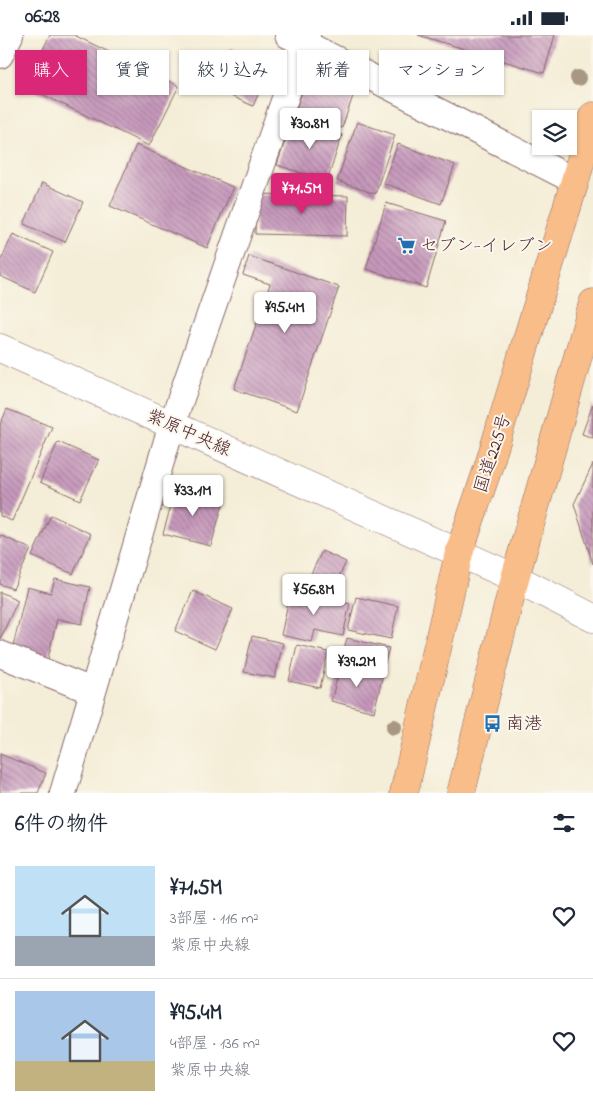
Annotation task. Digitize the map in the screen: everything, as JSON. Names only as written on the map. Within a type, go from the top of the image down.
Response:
[{"type":"highway","name":"国道225号","points":[[404,793],[459,553],[491,458],[593,116]]},
{"type":"highway","points":[[461,793],[514,578],[593,303]]},
{"type":"street","points":[[0,55],[10,35]]},
{"type":"street","points":[[63,793],[172,424],[299,38],[575,181]]},
{"type":"street","name":"紫原中央線","points":[[0,348],[514,578],[593,618]]},
{"type":"street","points":[[0,655],[92,691]]},
{"type":"building","points":[[50,35],[74,35],[105,50],[97,50],[97,95],[169,95],[169,81],[179,86],[149,146],[44,95],[87,95],[87,50],[43,50]]},
{"type":"building","points":[[418,35],[555,35],[544,73],[504,61],[504,50],[468,50]]},
{"type":"building","points":[[229,95],[258,95],[253,106]]},
{"type":"building","points":[[301,95],[353,95],[342,128],[295,112]]},
{"type":"building","points":[[293,118],[342,135],[327,181],[277,165]]},
{"type":"building","points":[[357,122],[395,135],[375,194],[337,181]]},
{"type":"building","points":[[398,144],[455,165],[441,204],[383,183]]},
{"type":"building","points":[[136,145],[233,187],[207,248],[110,206]]},
{"type":"building","points":[[42,183],[83,202],[65,242],[24,224]]},
{"type":"building","points":[[256,194],[348,196],[347,236],[255,234]]},
{"type":"building","name":"セブン-イレブン","points":[[386,203],[446,221],[426,288],[366,269]]},
{"type":"building","points":[[13,234],[53,252],[35,292],[0,276],[0,262]]},
{"type":"building","points":[[249,256],[339,287],[297,411],[234,389],[270,284],[243,275]]},
{"type":"building","points":[[593,404],[593,438],[582,434]]},
{"type":"building","points":[[7,409],[52,427],[12,521],[0,516],[0,425]]},
{"type":"building","points":[[58,442],[99,460],[80,500],[40,482]]},
{"type":"building","points":[[593,464],[593,564],[574,504]]},
{"type":"building","points":[[176,488],[224,500],[211,546],[163,534]]},
{"type":"building","points":[[51,515],[91,534],[73,574],[32,556]]},
{"type":"building","points":[[0,535],[31,549],[13,589],[0,584]]},
{"type":"building","points":[[322,551],[346,562],[332,592],[308,580]]},
{"type":"building","points":[[55,579],[90,587],[82,624],[57,619],[47,663],[11,655],[27,587],[51,593]]},
{"type":"building","points":[[291,589],[350,603],[343,636],[315,630],[312,642],[281,635]]},
{"type":"building","points":[[193,591],[233,609],[215,649],[175,631]]},
{"type":"building","points":[[0,592],[18,600],[0,639]]},
{"type":"building","points":[[356,597],[398,606],[391,639],[348,630]]},
{"type":"building","points":[[252,636],[283,643],[275,678],[244,672]]},
{"type":"building","points":[[347,638],[389,648],[384,666],[342,656]]},
{"type":"building","points":[[297,645],[328,652],[320,688],[289,681]]},
{"type":"building","points":[[341,664],[383,674],[374,712],[331,701]]},
{"type":"building","points":[[0,754],[46,773],[38,793],[0,793]]},
{"type":"place","name":"セブン-イレブン","points":[[406,245]]},
{"type":"place","name":"南港","points":[[492,723]]}]
